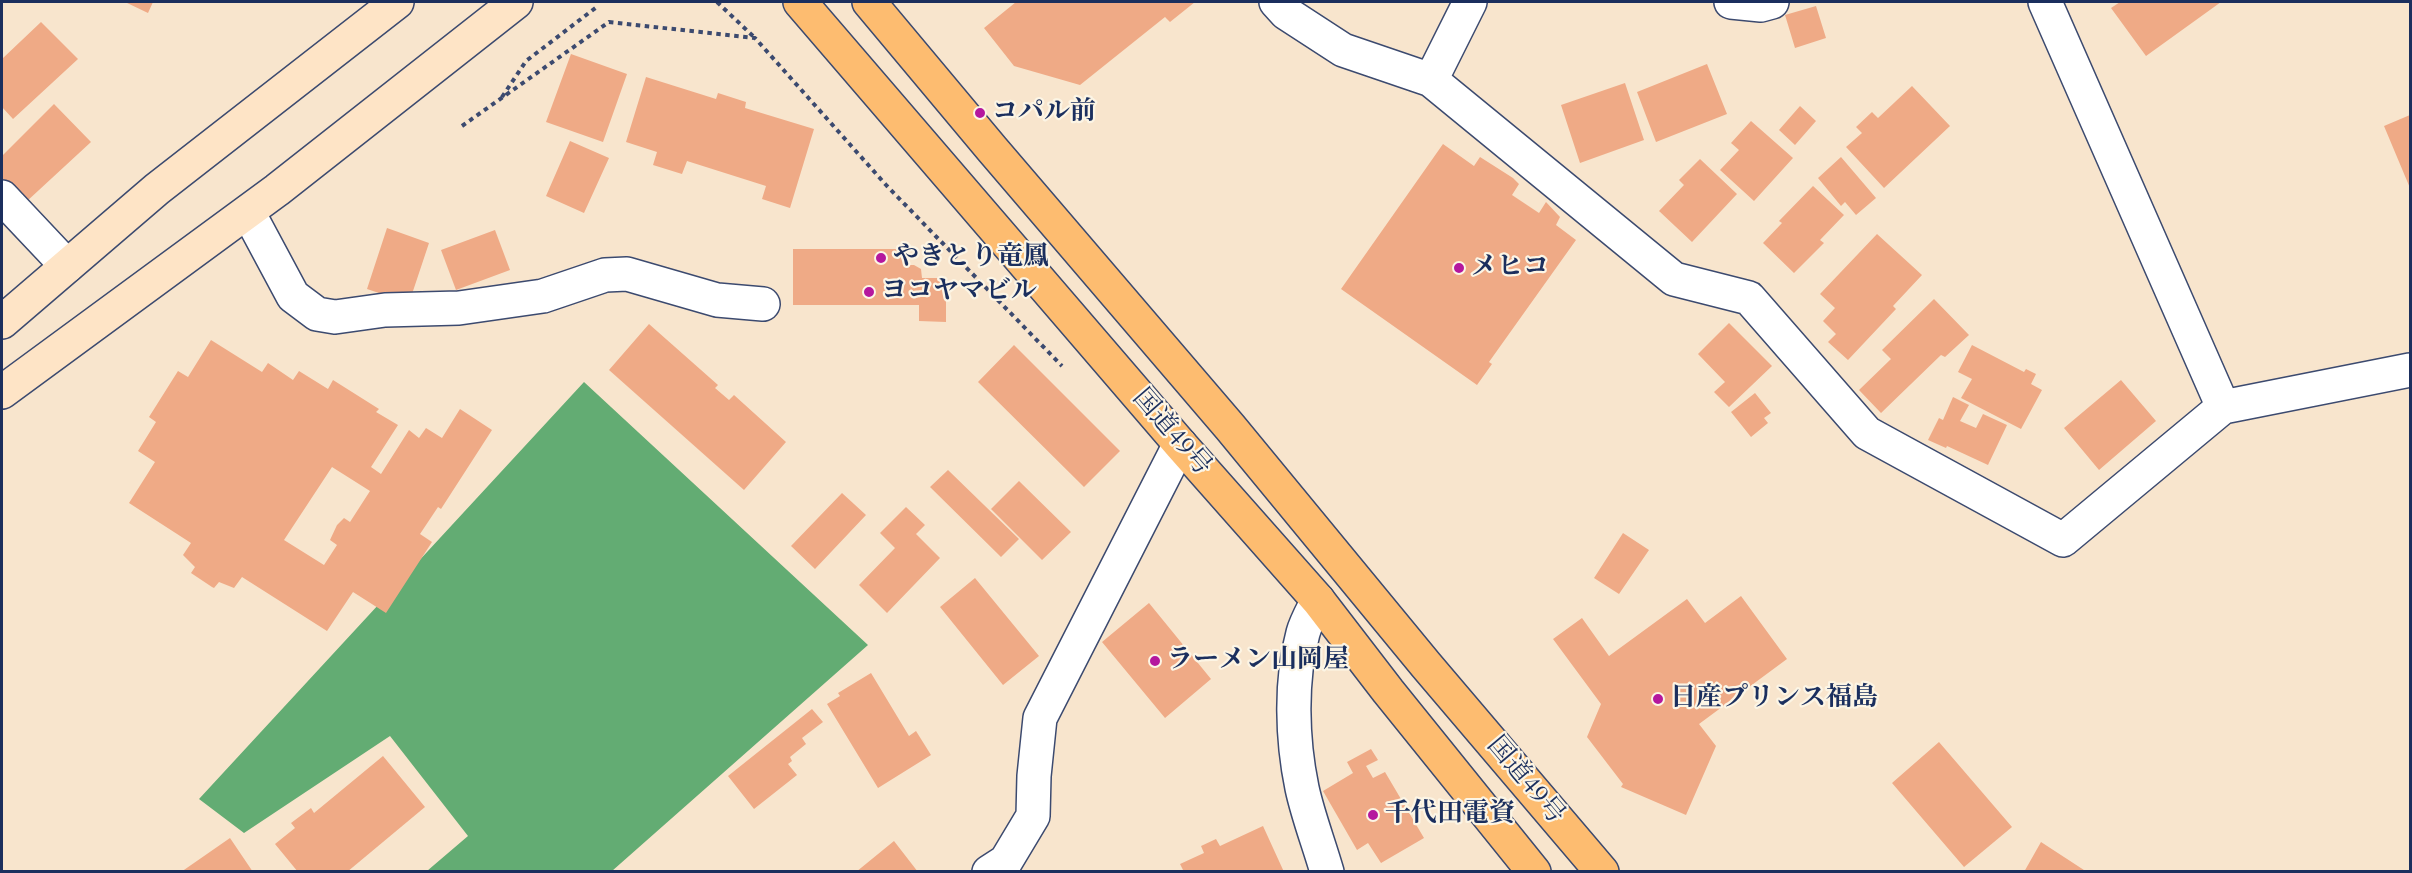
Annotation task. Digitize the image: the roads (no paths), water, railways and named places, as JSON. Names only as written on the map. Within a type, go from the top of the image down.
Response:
[{"type":"highway","name":"国道49号","points":[[800,2],[1180,444],[1318,600],[1534,872]]},
{"type":"highway","name":"国道49号","points":[[869,2],[1230,427],[1602,872]]},
{"type":"street","points":[[2,322],[157,189],[396,2]]},
{"type":"street","points":[[2,393],[248,212],[516,2]]},
{"type":"street","points":[[1276,2],[1286,14],[1343,50],[1431,80],[1674,279],[1749,298],[1867,433],[2063,540],[2223,407],[2410,370]]},
{"type":"street","points":[[1431,80],[1470,2]]},
{"type":"street","points":[[1731,2],[1761,5],[1772,2]]},
{"type":"street","points":[[2045,2],[2223,407]]},
{"type":"street","points":[[2,197],[67,266]]},
{"type":"street","points":[[248,212],[293,297],[316,314],[335,317],[385,310],[459,308],[543,296],[605,275],[616,274],[627,274],[717,300],[763,303]]},
{"type":"street","points":[[989,872],[1006,861],[1033,816],[1034,776],[1040,718],[1180,444]]},
{"type":"street","points":[[1318,600],[1303,632],[1296,678],[1295,720],[1297,759],[1303,790],[1327,872]]},
{"type":"place","name":"コパル前","points":[[980,113]]},
{"type":"place","name":"やきとり竜鳳","points":[[881,258]]},
{"type":"place","name":"メヒコ","points":[[1459,268]]},
{"type":"place","name":"ヨコヤマビル","points":[[869,292]]},
{"type":"place","name":"ラーメン山岡屋","points":[[1155,661]]},
{"type":"place","name":"日産プリンス福島","points":[[1658,699]]},
{"type":"place","name":"千代田電資","points":[[1373,815]]}]
